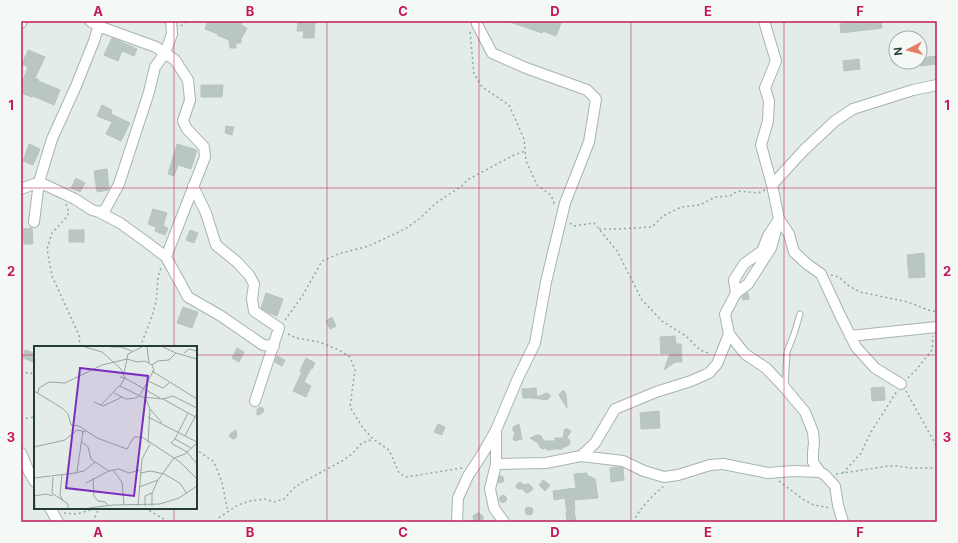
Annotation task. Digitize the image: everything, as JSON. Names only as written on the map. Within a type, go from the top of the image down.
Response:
[{"type":"street","points":[[99,212],[105,210],[119,184],[149,92],[155,67],[165,53],[172,34],[171,21]]},
{"type":"street","points":[[458,522],[458,498],[468,476],[496,430],[535,343],[546,282],[565,203],[588,142],[596,100],[587,90],[526,68],[492,53],[477,24],[477,21]]},
{"type":"street","points":[[764,21],[776,62],[765,88],[769,101],[768,121],[761,145],[772,185],[779,219],[789,234],[794,252],[821,274],[856,347],[875,368],[901,384]]},
{"type":"street","points":[[34,222],[39,182],[52,139],[94,41],[96,23],[156,47],[175,60],[188,80],[190,100],[183,122],[187,129],[204,147],[205,157],[166,257]]},
{"type":"street","points":[[772,185],[804,150],[834,121],[853,109],[937,84]]},
{"type":"street","points":[[21,189],[39,182],[75,199],[92,210],[99,212],[120,224],[166,257],[188,297],[221,316],[263,345],[274,346]]},
{"type":"street","points":[[193,186],[206,213],[216,244],[237,262],[254,284],[252,299],[254,311],[279,328],[255,401]]},
{"type":"street","points":[[779,219],[771,248],[748,284],[736,292],[725,314],[729,334],[745,354],[766,368],[805,412],[814,443],[813,462],[835,486],[839,510],[843,522]]},
{"type":"street","points":[[736,292],[734,280],[744,264],[762,251],[768,236],[779,219]]},
{"type":"street","points":[[741,270],[759,267]]},
{"type":"street","points":[[850,336],[936,327]]},
{"type":"street","points":[[581,456],[595,443],[615,409],[656,392],[709,374],[717,364],[729,334]]},
{"type":"street","points":[[496,430],[496,464],[490,489],[494,508],[504,522]]},
{"type":"street","points":[[21,452],[34,480]]},
{"type":"street","points":[[496,464],[546,463],[581,456],[624,461],[644,471],[664,477],[678,475],[710,465],[723,464],[768,473],[794,471],[823,473]]},
{"type":"street","points":[[51,509],[60,518]]},
{"type":"lane","points":[[785,388],[787,352],[800,314]]},
{"type":"path","points":[[474,467],[406,477],[399,473],[389,450],[373,439],[363,428],[350,407],[355,370],[350,357],[339,350],[319,342],[296,338],[279,328],[303,295],[322,261],[338,254],[369,246],[405,228],[419,219],[436,203],[468,180],[514,155],[525,151]]},
{"type":"path","points":[[599,229],[652,227],[663,216],[681,207],[700,205],[715,197],[730,196],[738,191],[758,193],[772,185]]},
{"type":"path","points":[[61,192],[69,212],[66,218],[52,233],[47,249],[52,276],[79,335],[80,346]]},
{"type":"path","points":[[140,346],[156,301],[159,273],[166,257]]},
{"type":"path","points":[[821,274],[840,276],[849,286],[860,292],[908,302],[937,312]]},
{"type":"path","points":[[844,473],[861,454],[871,432],[901,384],[916,370],[932,350],[936,327]]},
{"type":"path","points":[[21,371],[30,374],[34,372]]},
{"type":"path","points":[[901,384],[937,447]]},
{"type":"path","points":[[21,419],[34,417]]},
{"type":"path","points":[[216,522],[228,512],[250,501],[265,499],[274,502],[284,499],[301,483],[342,461],[352,454],[362,443],[373,439]]},
{"type":"path","points":[[197,450],[214,462],[222,482],[228,512]]},
{"type":"path","points":[[823,473],[844,473],[888,466],[911,468],[937,467]]},
{"type":"path","points":[[768,473],[804,500],[814,505],[839,510]]},
{"type":"path","points":[[633,522],[649,499],[666,484]]},
{"type":"path","points":[[60,518],[94,509]]},
{"type":"path","points":[[93,522],[98,509]]},
{"type":"path","points":[[147,509],[169,522]]},
{"type":"building","points":[[208,21],[243,21],[241,25],[247,28],[241,39],[241,43],[236,43],[236,48],[230,48],[229,40],[205,29]]},
{"type":"building","points":[[298,21],[315,21],[314,38],[303,38],[304,31],[297,31]]},
{"type":"building","points":[[510,21],[562,21],[556,36],[543,31],[542,33]]},
{"type":"building","points":[[881,21],[882,28],[841,33],[840,24]]},
{"type":"building","points":[[112,38],[137,49],[134,56],[122,51],[118,61],[104,55]]},
{"type":"building","points":[[28,50],[45,57],[35,78],[39,80],[38,81],[60,90],[54,105],[33,96],[32,97],[21,93],[21,79],[23,80],[28,67],[22,64]]},
{"type":"building","points":[[937,56],[937,64],[928,65],[928,57]]},
{"type":"building","points":[[859,59],[860,69],[844,71],[843,61]]},
{"type":"building","points":[[201,85],[223,85],[222,97],[201,97]]},
{"type":"building","points":[[102,105],[112,110],[111,114],[130,123],[121,141],[106,134],[112,122],[97,116]]},
{"type":"building","points":[[226,126],[234,127],[232,135],[225,133]]},
{"type":"building","points":[[29,144],[40,149],[33,165],[23,161]]},
{"type":"building","points":[[177,144],[197,150],[191,169],[178,165],[174,176],[168,174]]},
{"type":"building","points":[[107,169],[109,188],[108,190],[97,192],[94,171]]},
{"type":"building","points":[[76,178],[85,183],[80,192],[71,188]]},
{"type":"building","points":[[153,209],[167,213],[163,226],[168,228],[165,235],[155,231],[156,227],[148,224]]},
{"type":"building","points":[[32,228],[33,244],[24,244],[23,229]]},
{"type":"building","points":[[69,230],[84,230],[84,242],[69,242]]},
{"type":"building","points":[[190,230],[198,233],[194,243],[186,240]]},
{"type":"building","points":[[924,253],[925,277],[909,278],[907,255]]},
{"type":"building","points":[[266,293],[283,299],[277,316],[261,308]]},
{"type":"building","points":[[747,293],[749,299],[743,300],[742,296]]},
{"type":"building","points":[[183,307],[198,312],[192,328],[177,323]]},
{"type":"building","points":[[332,317],[336,326],[330,329],[326,321]]},
{"type":"building","points":[[675,336],[676,344],[681,344],[682,362],[675,362],[664,370],[670,353],[661,354],[660,337]]},
{"type":"building","points":[[237,348],[244,352],[239,362],[232,358]]},
{"type":"building","points":[[25,350],[34,353],[33,362],[23,358]]},
{"type":"building","points":[[277,356],[285,360],[282,366],[275,362]]},
{"type":"building","points":[[306,358],[315,363],[304,382],[311,386],[306,397],[293,391],[302,372],[300,371]]},
{"type":"building","points":[[884,387],[885,400],[872,401],[871,388]]},
{"type":"building","points":[[536,388],[537,397],[546,393],[551,396],[547,400],[523,398],[522,389]]},
{"type":"building","points":[[562,391],[566,394],[567,408],[559,395]]},
{"type":"building","points":[[259,407],[263,408],[264,411],[257,415],[257,410]]},
{"type":"building","points":[[659,411],[660,428],[641,429],[640,413]]},
{"type":"building","points":[[438,424],[445,427],[442,435],[434,432]]},
{"type":"building","points":[[519,424],[522,440],[515,441],[513,439],[515,433],[513,431],[513,427]]},
{"type":"building","points":[[565,429],[571,431],[567,437],[570,443],[562,449],[548,450],[549,451],[545,448],[542,449],[538,443],[530,438],[539,435],[544,441],[555,441],[555,438],[563,438]]},
{"type":"building","points":[[236,430],[237,436],[233,439],[229,436]]},
{"type":"building","points":[[610,468],[623,468],[624,480],[611,482]]},
{"type":"building","points":[[587,473],[587,475],[595,479],[598,498],[574,500],[576,522],[567,522],[565,498],[554,500],[553,491],[576,488],[574,474]]},
{"type":"building","points":[[500,476],[502,476],[504,481],[500,483],[498,482]]},
{"type":"building","points":[[543,480],[550,485],[545,491],[539,485]]},
{"type":"building","points":[[520,482],[524,485],[528,484],[533,488],[527,493],[523,489],[518,489],[516,487]]},
{"type":"building","points":[[503,496],[506,499],[503,502],[500,499]]},
{"type":"building","points":[[529,507],[532,508],[532,514],[529,515],[526,514],[525,511],[526,508]]},
{"type":"building","points":[[477,513],[483,516],[483,522],[474,522],[473,516]]}]
